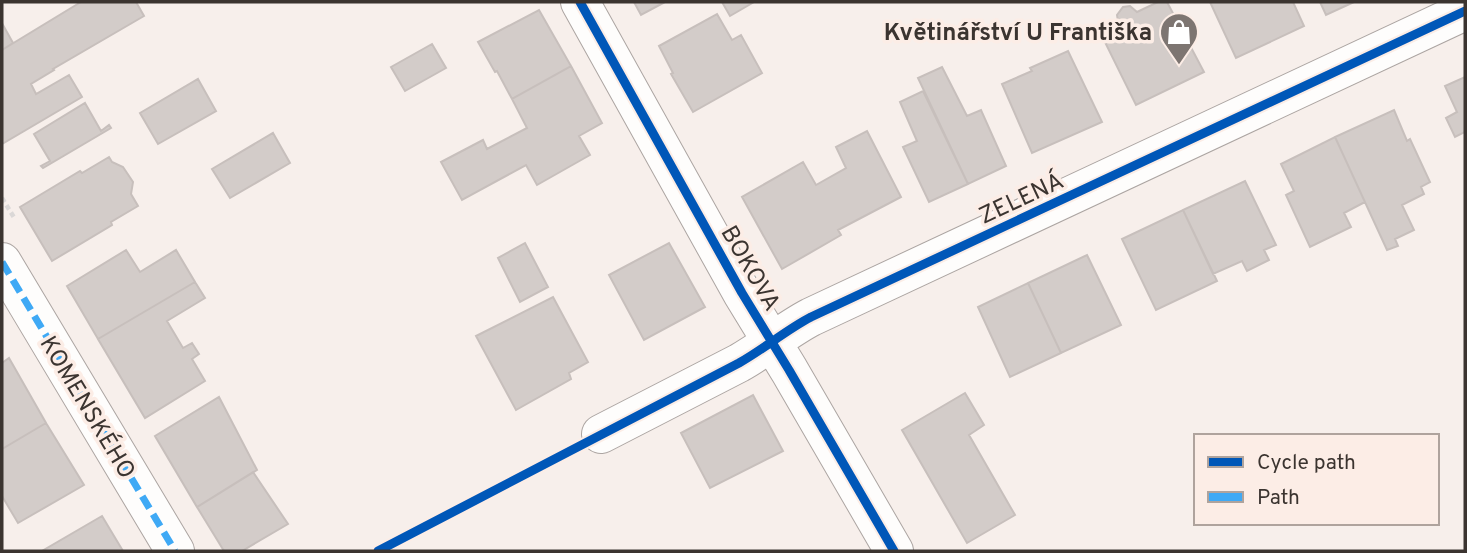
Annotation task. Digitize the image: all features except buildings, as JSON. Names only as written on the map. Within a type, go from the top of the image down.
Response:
[{"type":"street","name":"BOKOVA","points":[[580,2],[742,293],[894,551]]},
{"type":"street","name":"ZELENÁ","points":[[601,435],[739,363],[811,317],[1465,11]]},
{"type":"street","name":"KOMENSKÉHO","points":[[2,262],[175,551]]},
{"type":"marked path","points":[[2,262],[175,551]]},
{"type":"cycle path","points":[[580,2],[742,293],[894,551]]},
{"type":"cycle path","points":[[378,551],[739,363],[811,317],[1465,11]]},
{"type":"place","name":"Květinářství U Františka","points":[[1179,66]]}]
